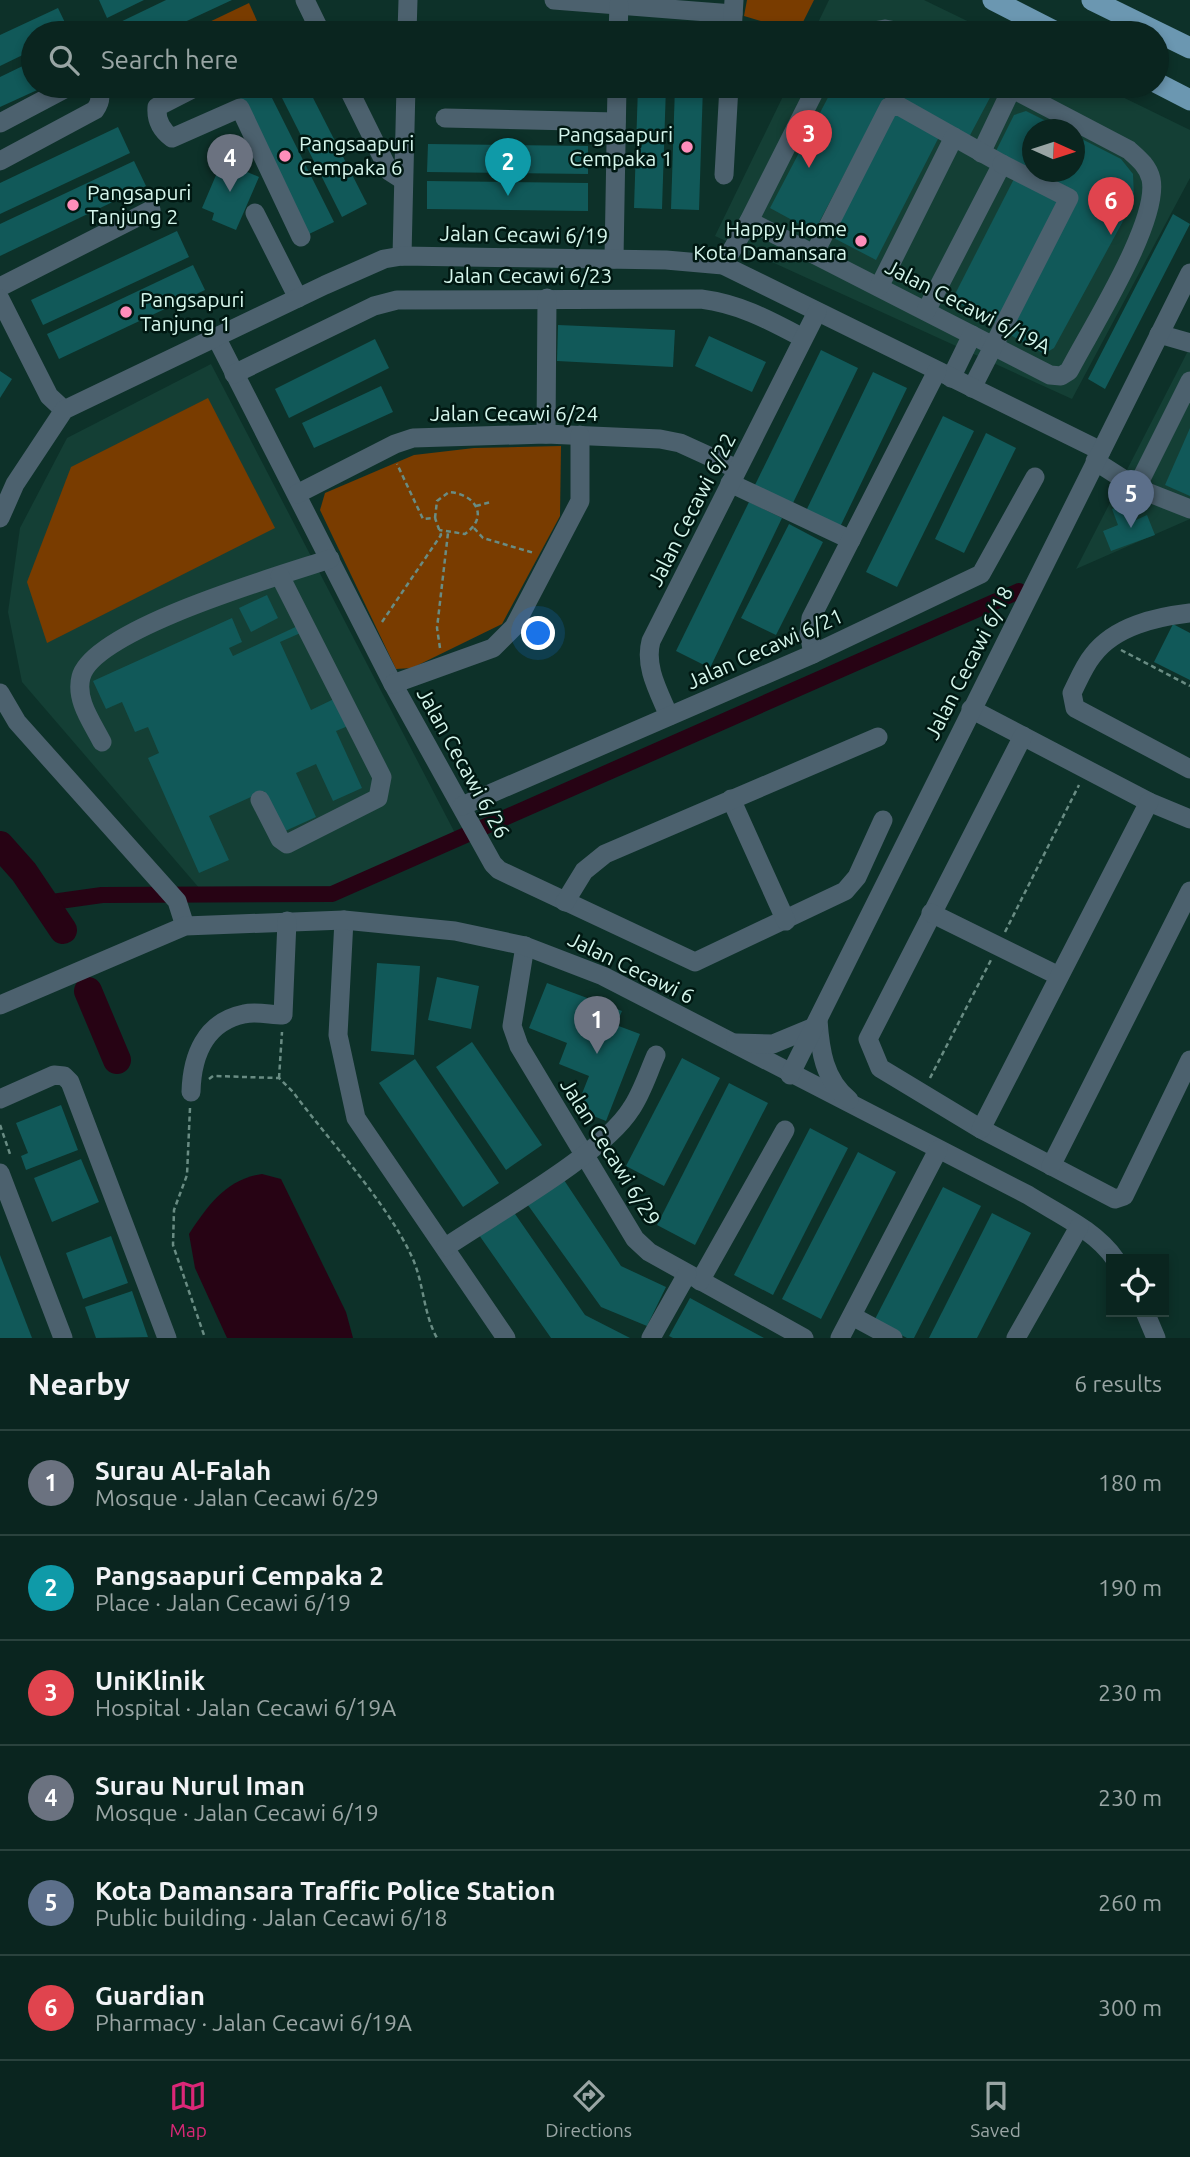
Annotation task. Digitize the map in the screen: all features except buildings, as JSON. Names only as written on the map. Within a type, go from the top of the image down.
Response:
[{"type":"main road","points":[[993,0],[1034,21]]},
{"type":"main road","points":[[1093,0],[1135,21]]},
{"type":"main road","points":[[1169,38],[1190,48]]},
{"type":"main road","points":[[1169,89],[1190,100]]},
{"type":"street","points":[[305,0],[311,21]]},
{"type":"street","points":[[407,21],[408,0]]},
{"type":"street","points":[[554,0],[733,16]]},
{"type":"street","points":[[618,21],[619,5]]},
{"type":"street","points":[[0,123],[47,98]]},
{"type":"street","points":[[0,161],[95,110],[100,102],[99,98]]},
{"type":"street","points":[[175,98],[158,107],[157,116],[164,132],[172,138],[228,110],[240,108],[301,237]]},
{"type":"street","points":[[353,98],[389,171],[404,180]]},
{"type":"street","points":[[402,257],[406,98]]},
{"type":"street","points":[[614,259],[617,98]]},
{"type":"street","points":[[724,175],[728,98]]},
{"type":"street","points":[[723,265],[811,98]]},
{"type":"street","points":[[981,153],[1004,98]]},
{"type":"street","name":"Jalan Cecawi 6/19A","points":[[749,220],[1050,375],[1061,376],[1069,371],[1147,220],[1151,201],[1151,179],[1143,162],[1129,149],[1030,98]]},
{"type":"street","points":[[814,254],[889,107],[899,106],[981,153],[1069,198],[972,388]]},
{"type":"street","points":[[445,118],[616,122]]},
{"type":"street","points":[[879,287],[954,137]]},
{"type":"street","points":[[926,311],[1002,164]]},
{"type":"street","points":[[0,287],[151,210]]},
{"type":"street","points":[[255,213],[298,298]]},
{"type":"street","name":"Jalan Cecawi 6/19","points":[[0,518],[20,474],[64,410],[298,298],[384,260],[402,257],[614,259],[723,265],[809,326],[944,374],[1098,456],[1131,484],[1139,483],[1142,490],[1190,509]]},
{"type":"street","name":"Jalan Cecawi 6/18","points":[[790,1075],[1190,273]]},
{"type":"street","points":[[546,434],[547,298]]},
{"type":"street","points":[[0,299],[49,396],[64,410]]},
{"type":"street","name":"Jalan Cecawi 6/23","points":[[234,374],[374,306],[397,300],[701,299],[728,302],[753,312],[809,326]]},
{"type":"street","name":"Jalan Cecawi 6/22","points":[[669,716],[647,655],[651,641],[809,326]]},
{"type":"street","points":[[1159,334],[1190,343]]},
{"type":"street","points":[[813,654],[809,633],[811,618],[851,540],[944,374],[972,335]]},
{"type":"street","name":"Jalan Cecawi 6/26","points":[[216,337],[393,684],[499,870],[692,962],[786,921],[848,888],[883,820]]},
{"type":"street","points":[[1139,483],[1185,405],[1190,381]]},
{"type":"street","name":"Jalan Cecawi 6/24","points":[[297,494],[413,438],[546,434],[670,441],[851,540]]},
{"type":"street","points":[[393,684],[493,648],[505,640],[580,501],[580,435]]},
{"type":"street","name":"Jalan Cecawi 6/21","points":[[463,806],[813,654],[981,574],[1035,477]]},
{"type":"street","points":[[102,742],[80,692],[87,664],[105,648],[212,597],[330,559]]},
{"type":"street","points":[[260,800],[279,839],[287,844],[378,798],[382,777],[279,576]]},
{"type":"street","points":[[1190,613],[1167,616],[1117,633],[1092,655],[1072,693],[1075,708],[1190,769]]},
{"type":"street","points":[[0,693],[17,722],[172,897],[185,926]]},
{"type":"street","points":[[971,709],[1149,802],[1190,819]]},
{"type":"street","points":[[565,902],[584,871],[605,854],[878,737]]},
{"type":"street","points":[[1023,737],[868,1039],[880,1068],[981,1129],[1115,1199],[1124,1196],[1190,1060]]},
{"type":"street","points":[[731,799],[786,921]]},
{"type":"street","points":[[981,1129],[1149,802]]},
{"type":"street","points":[[1051,1166],[1190,891]]},
{"type":"street","points":[[931,913],[1059,976]]},
{"type":"street","points":[[344,920],[338,1035],[356,1118],[506,1338]]},
{"type":"street","name":"Jalan Cecawi 6","points":[[0,1005],[185,926],[344,920],[455,931],[525,946],[603,976],[790,1075],[1028,1195],[1079,1227],[1111,1254]]},
{"type":"street","points":[[191,1092],[196,1052],[212,1029],[244,1014],[282,1015],[288,921]]},
{"type":"street","name":"Jalan Cecawi 6/29","points":[[525,946],[512,1026],[519,1046],[635,1239],[649,1252],[804,1338]]},
{"type":"street","points":[[725,1041],[741,1045],[773,1044],[816,1023],[820,1050],[828,1074],[843,1095],[862,1112]]},
{"type":"street","points":[[446,1247],[584,1155],[617,1128],[632,1109],[656,1055]]},
{"type":"street","points":[[0,1099],[54,1075],[64,1076],[70,1082],[167,1338]]},
{"type":"street","points":[[652,1338],[694,1277],[785,1130]]},
{"type":"street","points":[[840,1338],[938,1150]]},
{"type":"street","points":[[1,1180],[63,1338]]},
{"type":"street","points":[[1016,1338],[1079,1227]]},
{"type":"street","points":[[852,1316],[893,1338]]},
{"type":"street","points":[[1147,1317],[1156,1338]]},
{"type":"path","points":[[390,447],[423,519],[435,518]]},
{"type":"path","points":[[370,639],[441,535],[439,530],[435,518],[437,501],[449,492],[463,493],[476,506],[474,528],[465,534],[439,530]]},
{"type":"path","points":[[476,506],[491,502]]},
{"type":"path","points":[[474,528],[483,538],[526,549],[550,561]]},
{"type":"path","points":[[442,666],[437,628],[449,533]]},
{"type":"path","points":[[1106,643],[1190,686]]},
{"type":"path","points":[[282,1015],[279,1077],[378,1203],[412,1257],[429,1324],[438,1338]]},
{"type":"path","points":[[205,1338],[173,1245],[174,1210],[187,1175],[191,1092],[212,1076],[279,1077]]},
{"type":"path","points":[[0,1125],[10,1154]]},
{"type":"shaded area","points":[[747,0],[814,0],[804,21],[761,21],[744,16]]},
{"type":"shaded area","points":[[829,0],[924,0],[967,21],[819,21]]},
{"type":"shaded area","points":[[249,3],[257,21],[211,21]]},
{"type":"shaded area","points":[[782,98],[1125,98],[1190,130],[1190,178],[1072,399],[715,236]]},
{"type":"shaded area","points":[[1190,347],[1190,519],[1076,569]]},
{"type":"shaded area","points":[[211,364],[456,835],[333,886],[200,889],[22,682],[8,612],[20,528],[67,438]]},
{"type":"shaded area","points":[[208,398],[275,528],[47,643],[27,582],[71,467]]},
{"type":"shaded area","points":[[561,446],[560,516],[502,624],[412,668],[396,669],[320,510],[325,493],[414,455],[474,448]]},
{"type":"shaded area","points":[[262,1174],[281,1179],[346,1312],[353,1338],[227,1338],[195,1268],[189,1234],[220,1195],[238,1181]]},
{"type":"waterway","points":[[45,903],[102,895],[332,894],[1019,591]]},
{"type":"waterway","points":[[0,845],[24,872],[63,930]]},
{"type":"waterway","points":[[88,991],[117,1060]]},
{"type":"place","name":"Pangsaapuri Cempaka 1","points":[[687,147]]},
{"type":"place","name":"Pangsaapuri Cempaka 6","points":[[285,156]]},
{"type":"place","name":"UniKlinik","points":[[809,168]]},
{"type":"place","name":"Surau Nurul Iman","points":[[230,192]]},
{"type":"place","name":"Pangsaapuri Cempaka 2","points":[[508,196]]},
{"type":"place","name":"Pangsapuri Tanjung 2","points":[[73,205]]},
{"type":"place","name":"Guardian","points":[[1111,235]]},
{"type":"place","name":"Happy Home Kota Damansara","points":[[861,241]]},
{"type":"place","name":"Pangsapuri Tanjung 1","points":[[126,312]]},
{"type":"place","name":"Kota Damansara Traffic Police Station","points":[[1131,528]]},
{"type":"place","name":"Surau Al-Falah","points":[[597,1054]]}]
